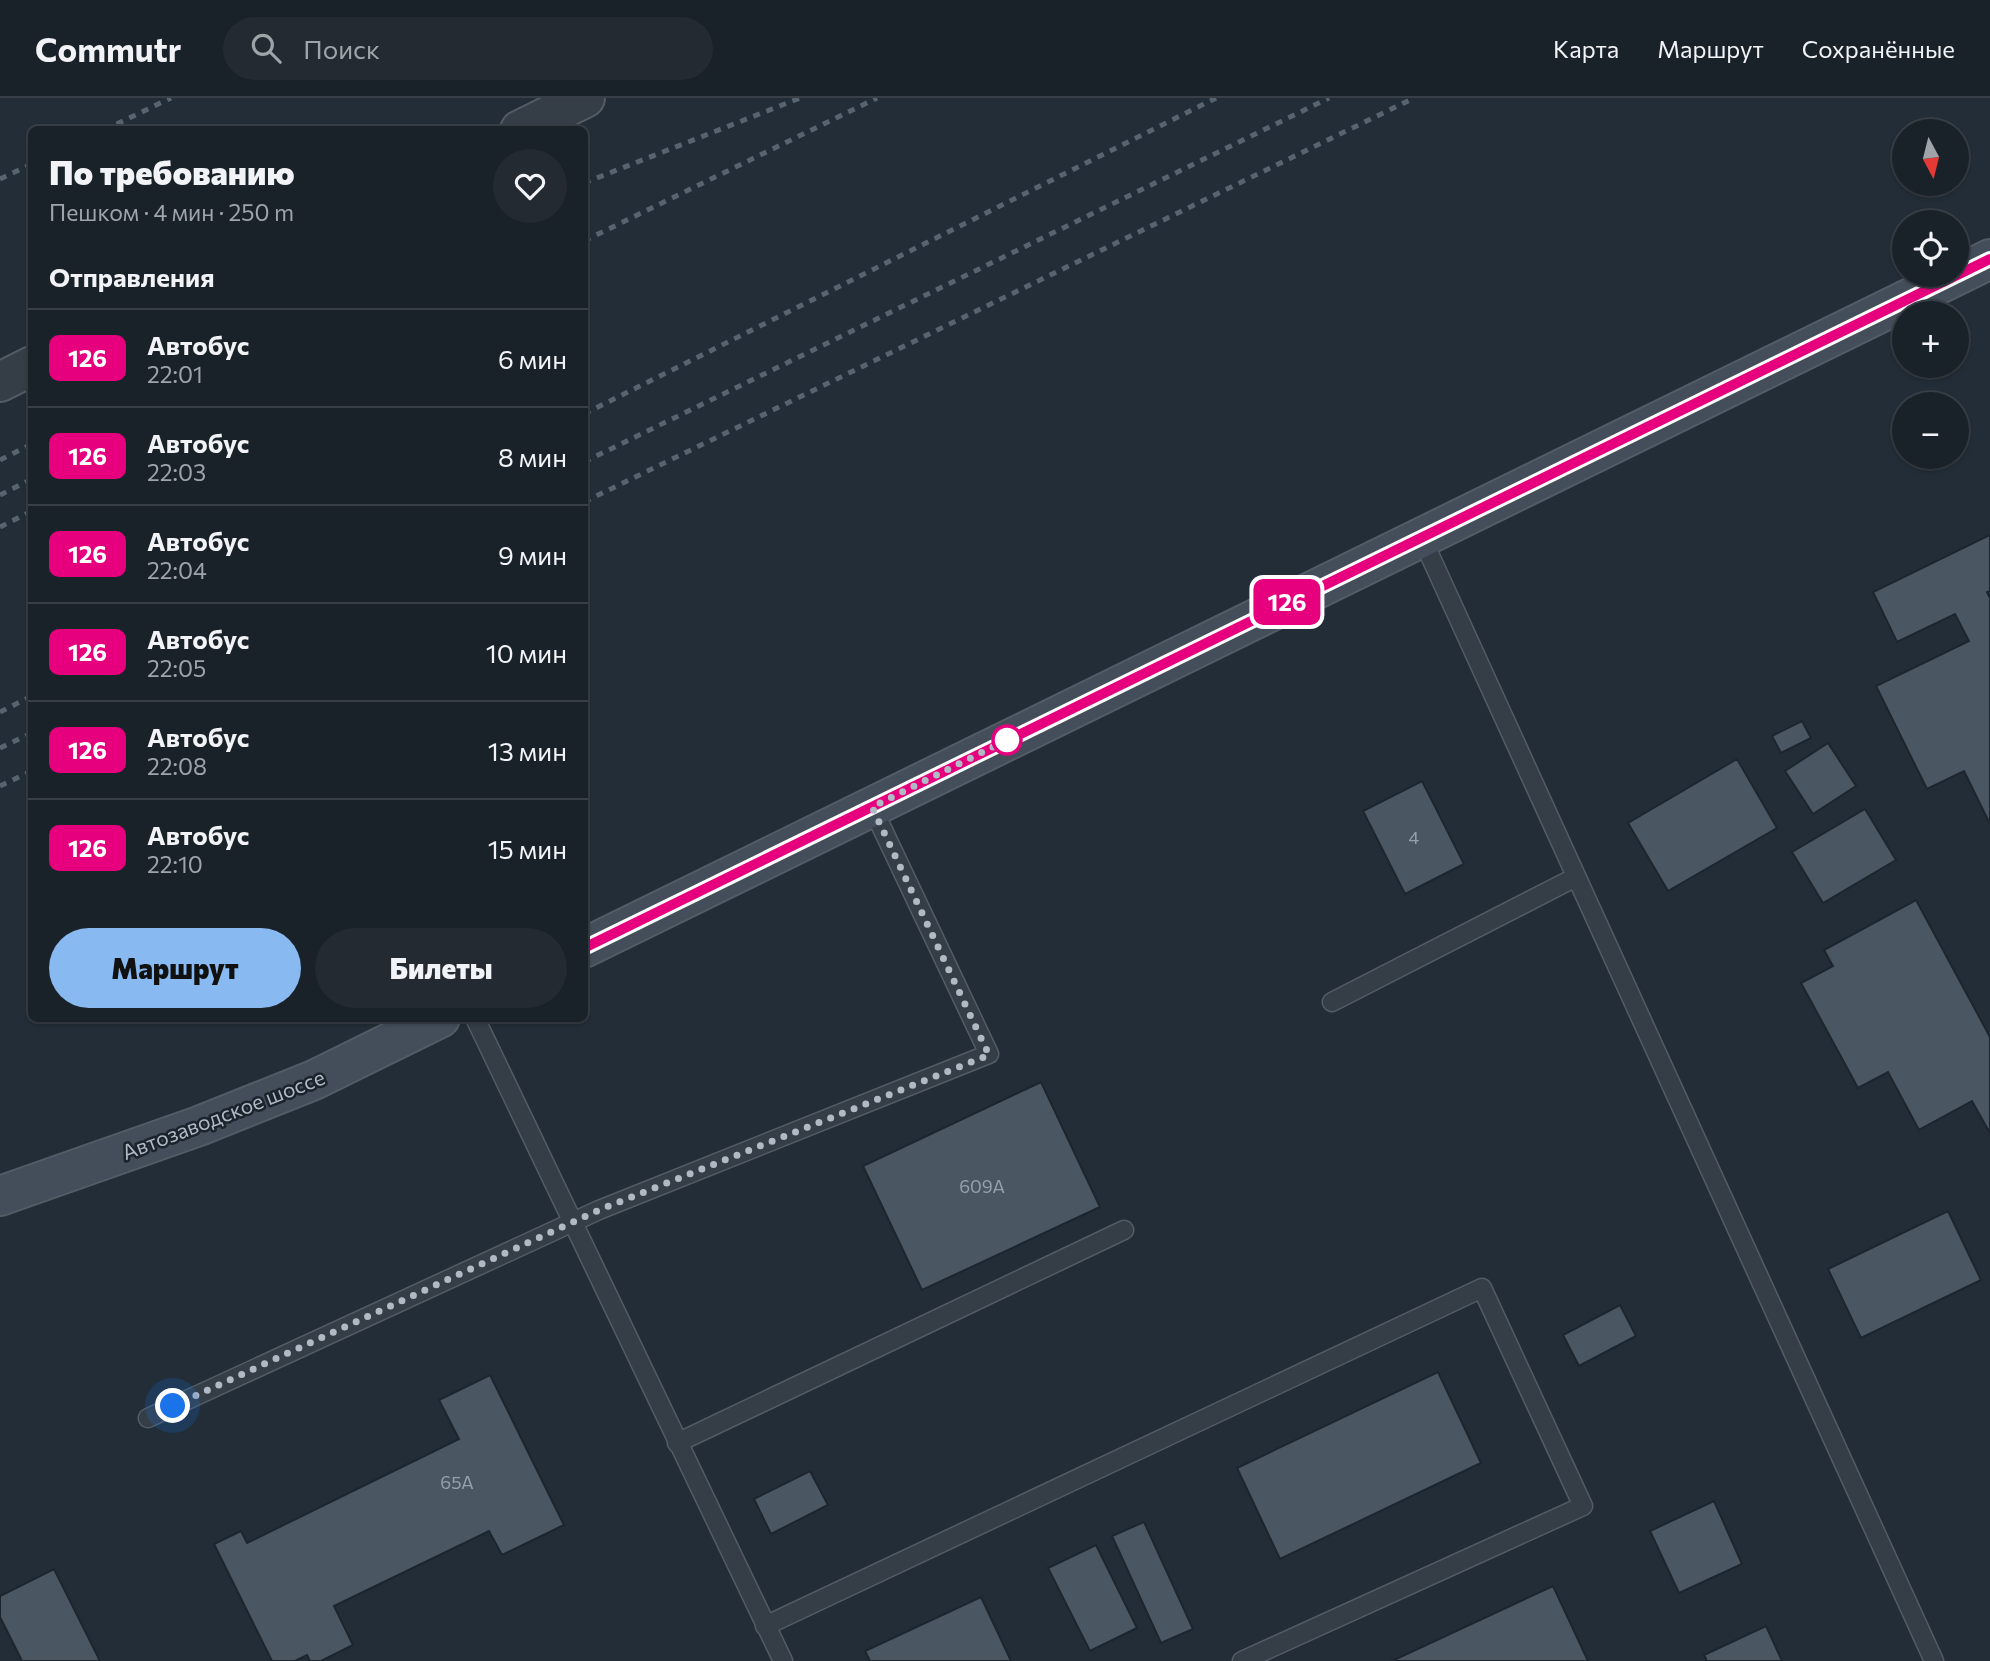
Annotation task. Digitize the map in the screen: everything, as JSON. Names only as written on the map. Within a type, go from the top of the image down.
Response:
[{"type":"main road","points":[[588,945],[1990,259]]},
{"type":"main road","name":"Автозаводское шоссе","points":[[0,1196],[199,1126],[314,1080],[432,1022]]},
{"type":"street","points":[[528,126],[585,98]]},
{"type":"street","points":[[0,382],[28,368]]},
{"type":"lane","points":[[1421,536],[1934,1661]]},
{"type":"lane","points":[[148,1418],[572,1222],[989,1055],[872,807]]},
{"type":"lane","points":[[1332,1002],[1576,877]]},
{"type":"lane","points":[[477,1022],[783,1661]]},
{"type":"lane","points":[[677,1443],[1124,1230]]},
{"type":"lane","points":[[765,1626],[1482,1288],[1583,1506],[1242,1661]]},
{"type":"building","points":[[1990,535],[1990,591],[1987,592],[1990,598],[1990,824],[1964,771],[1927,789],[1876,686],[1969,641],[1955,614],[1897,642],[1873,592]]},
{"type":"building","points":[[1802,721],[1811,738],[1781,753],[1772,736]]},
{"type":"building","points":[[1828,743],[1856,786],[1813,814],[1785,771]]},
{"type":"building","points":[[1737,759],[1777,828],[1668,891],[1628,823]]},
{"type":"building","points":[[1422,781],[1464,864],[1405,894],[1363,811]]},
{"type":"building","points":[[1865,809],[1896,860],[1823,903],[1792,852]]},
{"type":"building","points":[[1916,900],[1990,1037],[1990,1133],[1972,1101],[1919,1130],[1888,1072],[1858,1088],[1801,983],[1833,966],[1824,950]]},
{"type":"building","points":[[1041,1082],[1100,1207],[922,1290],[863,1166]]},
{"type":"building","points":[[1948,1211],[1981,1280],[1861,1338],[1828,1269]]},
{"type":"building","points":[[1620,1305],[1636,1336],[1579,1366],[1563,1335]]},
{"type":"building","points":[[1438,1372],[1481,1463],[1280,1559],[1237,1468]]},
{"type":"building","points":[[490,1375],[564,1525],[502,1555],[489,1531],[334,1606],[353,1645],[321,1661],[310,1661],[307,1655],[295,1661],[272,1661],[214,1544],[241,1531],[247,1543],[459,1439],[439,1400]]},
{"type":"building","points":[[810,1471],[828,1505],[771,1534],[754,1499]]},
{"type":"building","points":[[1714,1501],[1742,1564],[1679,1593],[1650,1531]]},
{"type":"building","points":[[1144,1522],[1193,1629],[1161,1643],[1112,1536]]},
{"type":"building","points":[[1096,1545],[1137,1628],[1090,1651],[1048,1568]]},
{"type":"building","points":[[54,1569],[100,1661],[22,1661],[0,1617],[0,1596]]},
{"type":"building","points":[[1553,1586],[1588,1661],[1392,1661]]},
{"type":"building","points":[[981,1597],[1011,1661],[870,1661],[865,1651]]},
{"type":"building","points":[[1766,1626],[1782,1661],[1707,1661],[1704,1655]]},
{"type":"railway","points":[[112,126],[171,98]]},
{"type":"railway","points":[[588,181],[800,98]]},
{"type":"railway","points":[[588,239],[877,98]]},
{"type":"railway","points":[[588,412],[1216,98]]},
{"type":"railway","points":[[588,460],[1329,98]]},
{"type":"railway","points":[[588,500],[1414,98]]},
{"type":"railway","points":[[0,179],[28,166]]},
{"type":"railway","points":[[0,460],[28,446]]},
{"type":"railway","points":[[0,495],[28,481]]},
{"type":"railway","points":[[0,527],[28,513]]},
{"type":"railway","points":[[0,712],[28,698]]},
{"type":"railway","points":[[0,748],[28,735]]},
{"type":"railway","points":[[0,786],[28,773]]},
{"type":"bus line","name":"126","points":[[588,946],[1990,259]]},
{"type":"route","points":[[173,1406],[599,1210],[989,1055],[872,807],[1007,740]]}]
